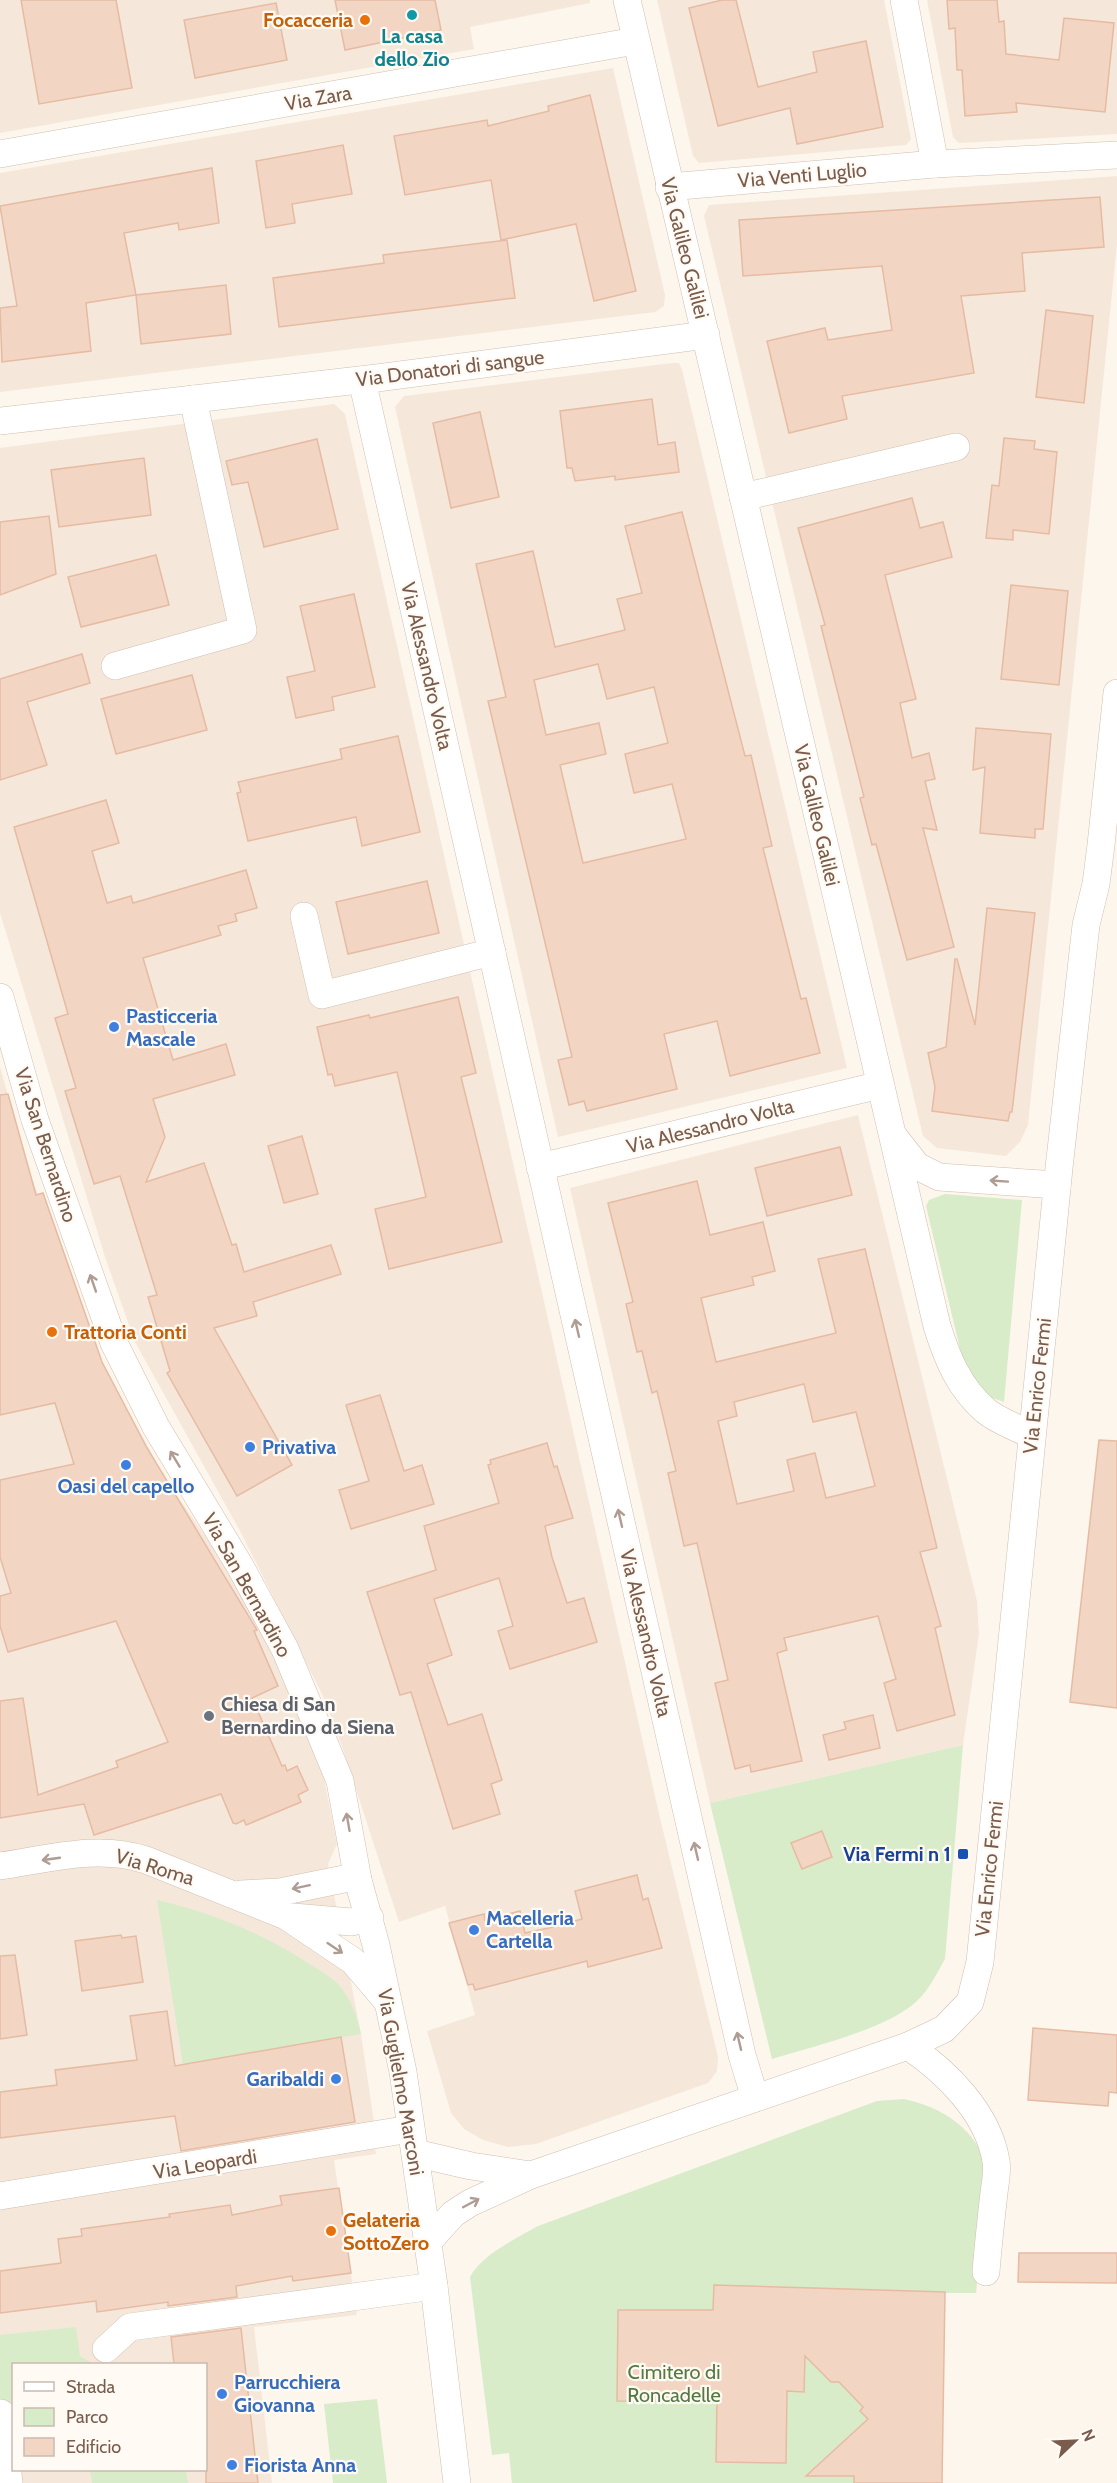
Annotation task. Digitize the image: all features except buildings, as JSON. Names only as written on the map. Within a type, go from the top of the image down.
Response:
[{"type":"street","name":"Via Galileo Galilei","points":[[627,0],[937,1326],[950,1364],[968,1391],[987,1412],[1032,1435]]},
{"type":"street","points":[[904,0],[935,164]]},
{"type":"street","name":"Via Zara","points":[[0,154],[635,41]]},
{"type":"street","name":"Via Venti Luglio","points":[[669,187],[935,164],[1117,155]]},
{"type":"street","name":"Via Donatori di sangue","points":[[0,421],[362,380],[706,335]]},
{"type":"street","name":"Via Alessandro Volta","points":[[362,380],[742,2055],[755,2098]]},
{"type":"street","points":[[115,666],[243,630],[193,399]]},
{"type":"street","points":[[743,497],[956,447]]},
{"type":"street","name":"Via Enrico Fermi","points":[[428,2242],[453,2214],[470,2203],[531,2175],[908,2046],[944,2029],[970,2002],[980,1962],[1057,1185],[1086,925],[1096,884],[1117,693]]},
{"type":"street","points":[[304,916],[322,995],[492,952]]},
{"type":"street","name":"Via San Bernardino","points":[[0,997],[35,1120],[114,1343],[156,1427],[240,1566],[285,1649],[340,1780],[358,1880]]},
{"type":"street","name":"Via Alessandro Volta","points":[[540,1167],[880,1085]]},
{"type":"street","name":"Via Galileo Galilei","points":[[891,1133],[917,1166],[939,1177],[1057,1185]]},
{"type":"street","points":[[911,1222],[919,1194],[927,1182],[939,1177]]},
{"type":"street","name":"Via Roma","points":[[0,1866],[102,1851],[125,1853],[236,1894],[286,1916],[353,1961],[388,2002]]},
{"type":"street","name":"Via Roma","points":[[236,1894],[280,1892],[349,1878],[358,1880]]},
{"type":"street","name":"Via Guglielmo Marconi","points":[[358,1880],[370,1918],[403,2072],[434,2286],[457,2483]]},
{"type":"street","name":"Via Roma","points":[[286,1916],[351,1922],[370,1918]]},
{"type":"street","points":[[908,2046],[934,2063],[960,2091],[983,2124],[992,2143],[997,2164],[986,2272]]},
{"type":"street","name":"Via Enrico Fermi","points":[[412,2141],[471,2166],[531,2175]]},
{"type":"street","name":"Via Leopardi","points":[[0,2196],[412,2141]]},
{"type":"street","points":[[106,2349],[130,2327],[434,2286]]},
{"type":"street","points":[[1,2413],[9,2483]]},
{"type":"shaded area","points":[[0,0],[590,0],[590,3],[470,27],[474,49],[0,133]]},
{"type":"shaded area","points":[[657,0],[884,0],[911,139],[906,145],[699,163],[693,156]]},
{"type":"shaded area","points":[[927,0],[1117,0],[1117,134],[959,143],[953,137]]},
{"type":"shaded area","points":[[613,68],[665,295],[664,306],[655,312],[0,392],[0,173]]},
{"type":"shaded area","points":[[1117,176],[1117,244],[1028,1125],[1020,1142],[1006,1156],[937,1148],[923,1136],[704,216],[709,205]]},
{"type":"shaded area","points":[[679,363],[682,370],[847,1068],[558,1137],[395,407],[404,396]]},
{"type":"shaded area","points":[[334,404],[345,414],[659,1814],[718,2057],[717,2071],[708,2083],[536,2144],[508,2147],[483,2140],[464,2129],[451,2113],[427,2031],[475,2015],[445,1906],[399,1922],[343,1749],[323,1696],[240,1531],[135,1342],[106,1260],[0,913],[0,448]]},
{"type":"shaded area","points":[[0,1067],[30,1174],[38,1194],[43,1193],[102,1362],[165,1478],[246,1595],[320,1758],[337,1844],[328,1864],[361,2034],[375,2129],[372,2130],[376,2154],[334,2160],[357,2315],[254,2327],[272,2483],[0,2483]]},
{"type":"shaded area","points":[[858,1115],[977,1601],[979,1634],[963,1745],[710,1803],[570,1188]]},
{"type":"green space","points":[[945,1194],[1022,1200],[1004,1402],[984,1395],[965,1370],[926,1206],[929,1200]]},
{"type":"green space","points":[[963,1745],[945,1959],[932,1981],[917,2001],[887,2020],[848,2036],[772,2059],[710,1803]]},
{"type":"green space","points":[[157,1900],[196,1911],[254,1933],[324,1973],[347,1995],[361,2034],[183,2065]]},
{"type":"green space","name":"Cimitero di Roncadelle","points":[[904,2099],[932,2108],[956,2122],[976,2143],[988,2175],[976,2293],[945,2293],[942,2483],[512,2483],[509,2453],[492,2455],[470,2277],[482,2261],[538,2226],[877,2101]]},
{"type":"green space","points":[[76,2327],[80,2356],[91,2363],[12,2363],[12,2402],[0,2404],[0,2335]]},
{"type":"green space","points":[[377,2399],[387,2483],[333,2483],[324,2404]]},
{"type":"green space","points":[[90,2471],[186,2471],[188,2483],[92,2483]]},
{"type":"place","name":"La casa dello Zio","points":[[412,15]]},
{"type":"place","name":"Focacceria","points":[[365,20]]},
{"type":"place","name":"Pasticceria Mascale","points":[[114,1027]]},
{"type":"place","name":"Trattoria Conti","points":[[52,1332]]},
{"type":"place","name":"Privativa","points":[[250,1447]]},
{"type":"place","name":"Oasi del capello","points":[[126,1465]]},
{"type":"place","name":"Chiesa di San Bernardino da Siena","points":[[209,1716]]},
{"type":"place","name":"Via Fermi n 1","points":[[963,1854]]},
{"type":"place","name":"Macelleria Cartella","points":[[474,1930]]},
{"type":"place","name":"Garibaldi","points":[[336,2079]]},
{"type":"place","name":"Gelateria SottoZero","points":[[331,2231]]},
{"type":"place","name":"Parrucchiera Giovanna","points":[[222,2394]]},
{"type":"place","name":"Fiorista Anna","points":[[232,2465]]}]
